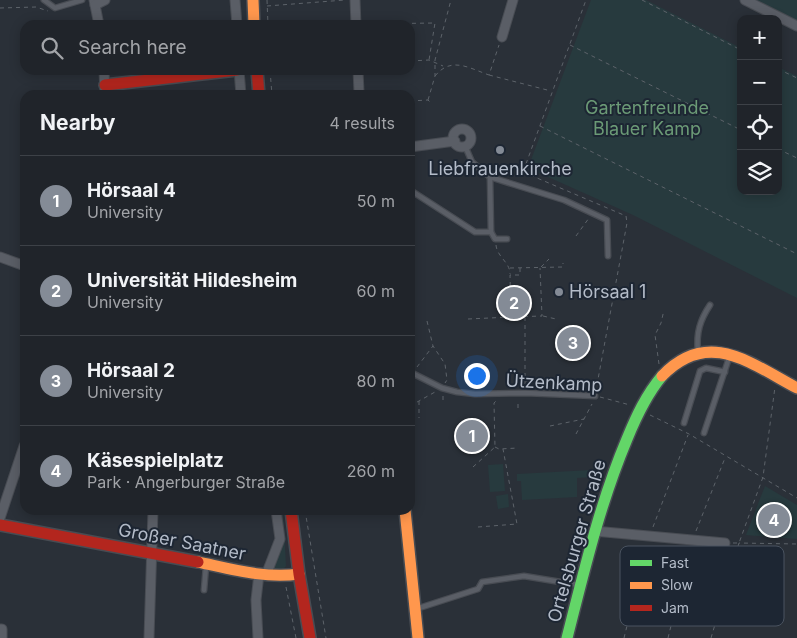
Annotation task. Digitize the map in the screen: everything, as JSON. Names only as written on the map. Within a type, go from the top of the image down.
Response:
[{"type":"street","points":[[98,20],[94,2],[105,0]]},
{"type":"street","points":[[235,0],[237,20]]},
{"type":"street","points":[[252,0],[254,20]]},
{"type":"street","points":[[355,0],[356,20]]},
{"type":"street","points":[[502,38],[513,0]]},
{"type":"street","points":[[745,0],[797,26]]},
{"type":"street","points":[[104,75],[105,90],[205,75]]},
{"type":"street","points":[[239,75],[240,90]]},
{"type":"street","points":[[257,75],[259,90]]},
{"type":"street","points":[[358,75],[359,90]]},
{"type":"street","points":[[466,130],[471,137],[470,143],[465,146],[459,146],[454,141],[456,131],[466,130]]},
{"type":"street","points":[[415,147],[454,141]]},
{"type":"street","points":[[1,261],[20,265]]},
{"type":"street","name":"Ortelsburger Straße","points":[[567,638],[594,531],[613,470],[639,410],[666,372],[679,361],[699,352],[716,351],[731,354],[797,388]]},
{"type":"street","points":[[0,518],[20,458]]},
{"type":"street","points":[[149,638],[153,515]]},
{"type":"street","points":[[258,638],[256,600],[263,575],[280,539],[277,515]]},
{"type":"street","points":[[292,515],[298,574],[310,638]]},
{"type":"street","points":[[406,515],[418,638]]},
{"type":"street","name":"Großer Saatner","points":[[0,525],[263,575],[284,576],[298,574]]},
{"type":"street","points":[[594,531],[725,543]]},
{"type":"street","points":[[0,629],[2,629],[2,638]]},
{"type":"lane","points":[[44,0],[55,8],[82,0]]},
{"type":"lane","points":[[465,146],[472,162],[490,177],[564,200],[607,220],[608,256]]},
{"type":"lane","points":[[490,177],[491,232],[496,239],[507,240]]},
{"type":"lane","points":[[415,193],[475,232],[491,232]]},
{"type":"lane","points":[[699,352],[697,337],[702,316],[710,305]]},
{"type":"lane","points":[[704,433],[731,354]]},
{"type":"lane","points":[[684,422],[700,370],[706,368],[725,372]]},
{"type":"lane","name":"Ützenkamp","points":[[415,375],[442,388],[475,394],[519,393],[595,396]]},
{"type":"lane","points":[[204,590],[206,565]]},
{"type":"lane","points":[[415,610],[478,589],[482,582],[524,576],[580,585]]},
{"type":"path","points":[[267,0],[268,20]]},
{"type":"path","points":[[267,6],[351,0]]},
{"type":"path","points":[[428,100],[435,76],[435,62],[451,0]]},
{"type":"path","points":[[523,172],[586,0]]},
{"type":"path","points":[[642,0],[737,48]]},
{"type":"path","points":[[415,24],[435,23],[429,60]]},
{"type":"path","points":[[489,75],[502,38]]},
{"type":"path","points":[[570,45],[737,128]]},
{"type":"path","points":[[415,61],[429,60],[444,66],[459,65],[552,92]]},
{"type":"path","points":[[435,76],[444,66]]},
{"type":"path","points":[[782,71],[797,78]]},
{"type":"path","points":[[270,75],[272,90]]},
{"type":"path","points":[[415,101],[428,100],[432,104]]},
{"type":"path","points":[[540,126],[797,254]]},
{"type":"path","points":[[780,150],[797,158]]},
{"type":"path","points":[[516,170],[626,216],[627,223],[624,242],[595,396],[576,434]]},
{"type":"path","points":[[576,236],[588,221]]},
{"type":"path","points":[[497,251],[510,268],[511,317]]},
{"type":"path","points":[[542,316],[540,268],[549,259]]},
{"type":"path","points":[[510,268],[563,267],[562,263]]},
{"type":"path","points":[[510,276],[520,276],[520,268]]},
{"type":"path","points":[[664,310],[661,323],[655,335],[658,364],[666,372]]},
{"type":"path","points":[[525,316],[525,381],[571,380],[578,395]]},
{"type":"path","points":[[468,319],[525,316],[556,318]]},
{"type":"path","points":[[415,402],[442,388],[448,380],[445,364],[433,346],[427,321]]},
{"type":"path","points":[[415,368],[433,346]]},
{"type":"path","points":[[738,546],[763,477],[776,377]]},
{"type":"path","points":[[442,388],[443,404]]},
{"type":"path","points":[[518,408],[519,393]]},
{"type":"path","points":[[473,467],[495,447],[494,403],[500,394]]},
{"type":"path","name":"Ützenkamp","points":[[595,396],[626,404],[688,434],[797,498]]},
{"type":"path","points":[[418,400],[419,418]]},
{"type":"path","points":[[550,426],[585,419]]},
{"type":"path","points":[[495,447],[503,449],[518,448]]},
{"type":"path","points":[[478,527],[517,524],[503,449]]},
{"type":"path","points":[[306,515],[326,638]]},
{"type":"path","points":[[725,543],[797,544]]},
{"type":"path","points":[[284,576],[296,638]]},
{"type":"path","points":[[711,638],[715,626]]},
{"type":"green space","name":"Gartenfreunde Blauer Kamp","points":[[591,0],[646,0],[737,46],[737,195],[782,195],[782,69],[797,76],[797,298],[633,215],[528,168]]},
{"type":"green space","points":[[757,0],[797,0],[797,20]]},
{"type":"green space","points":[[503,464],[505,491],[490,492],[488,465]]},
{"type":"green space","points":[[592,470],[592,477],[577,478],[577,497],[522,500],[521,481],[517,481],[517,474]]},
{"type":"green space","points":[[765,486],[797,505],[797,539],[746,535]]},
{"type":"green space","points":[[508,494],[509,507],[498,509],[496,496]]},
{"type":"green space","points":[[278,515],[283,515],[286,566],[281,572],[273,571]]},
{"type":"traffic: fast","points":[[567,638],[593,537],[617,463],[642,406],[662,376]]},
{"type":"traffic: slow","points":[[253,0],[254,20]]},
{"type":"traffic: slow","points":[[662,376],[679,362],[696,354],[713,352],[746,361],[797,388]]},
{"type":"traffic: slow","points":[[406,515],[418,638]]},
{"type":"traffic: slow","points":[[198,562],[261,574],[299,574]]},
{"type":"traffic: jam","points":[[105,85],[193,75]]},
{"type":"traffic: jam","points":[[257,75],[259,90]]},
{"type":"traffic: jam","points":[[292,515],[310,638]]},
{"type":"traffic: jam","points":[[0,525],[198,562]]},
{"type":"place","name":"Liebfrauenkirche","points":[[500,150]]},
{"type":"place","name":"Hörsaal 1","points":[[559,292]]},
{"type":"place","name":"Universität Hildesheim","points":[[514,303]]},
{"type":"place","name":"Hörsaal 2","points":[[573,343]]},
{"type":"place","name":"Hörsaal 4","points":[[472,436]]},
{"type":"place","name":"Käsespielplatz","points":[[774,520]]}]
